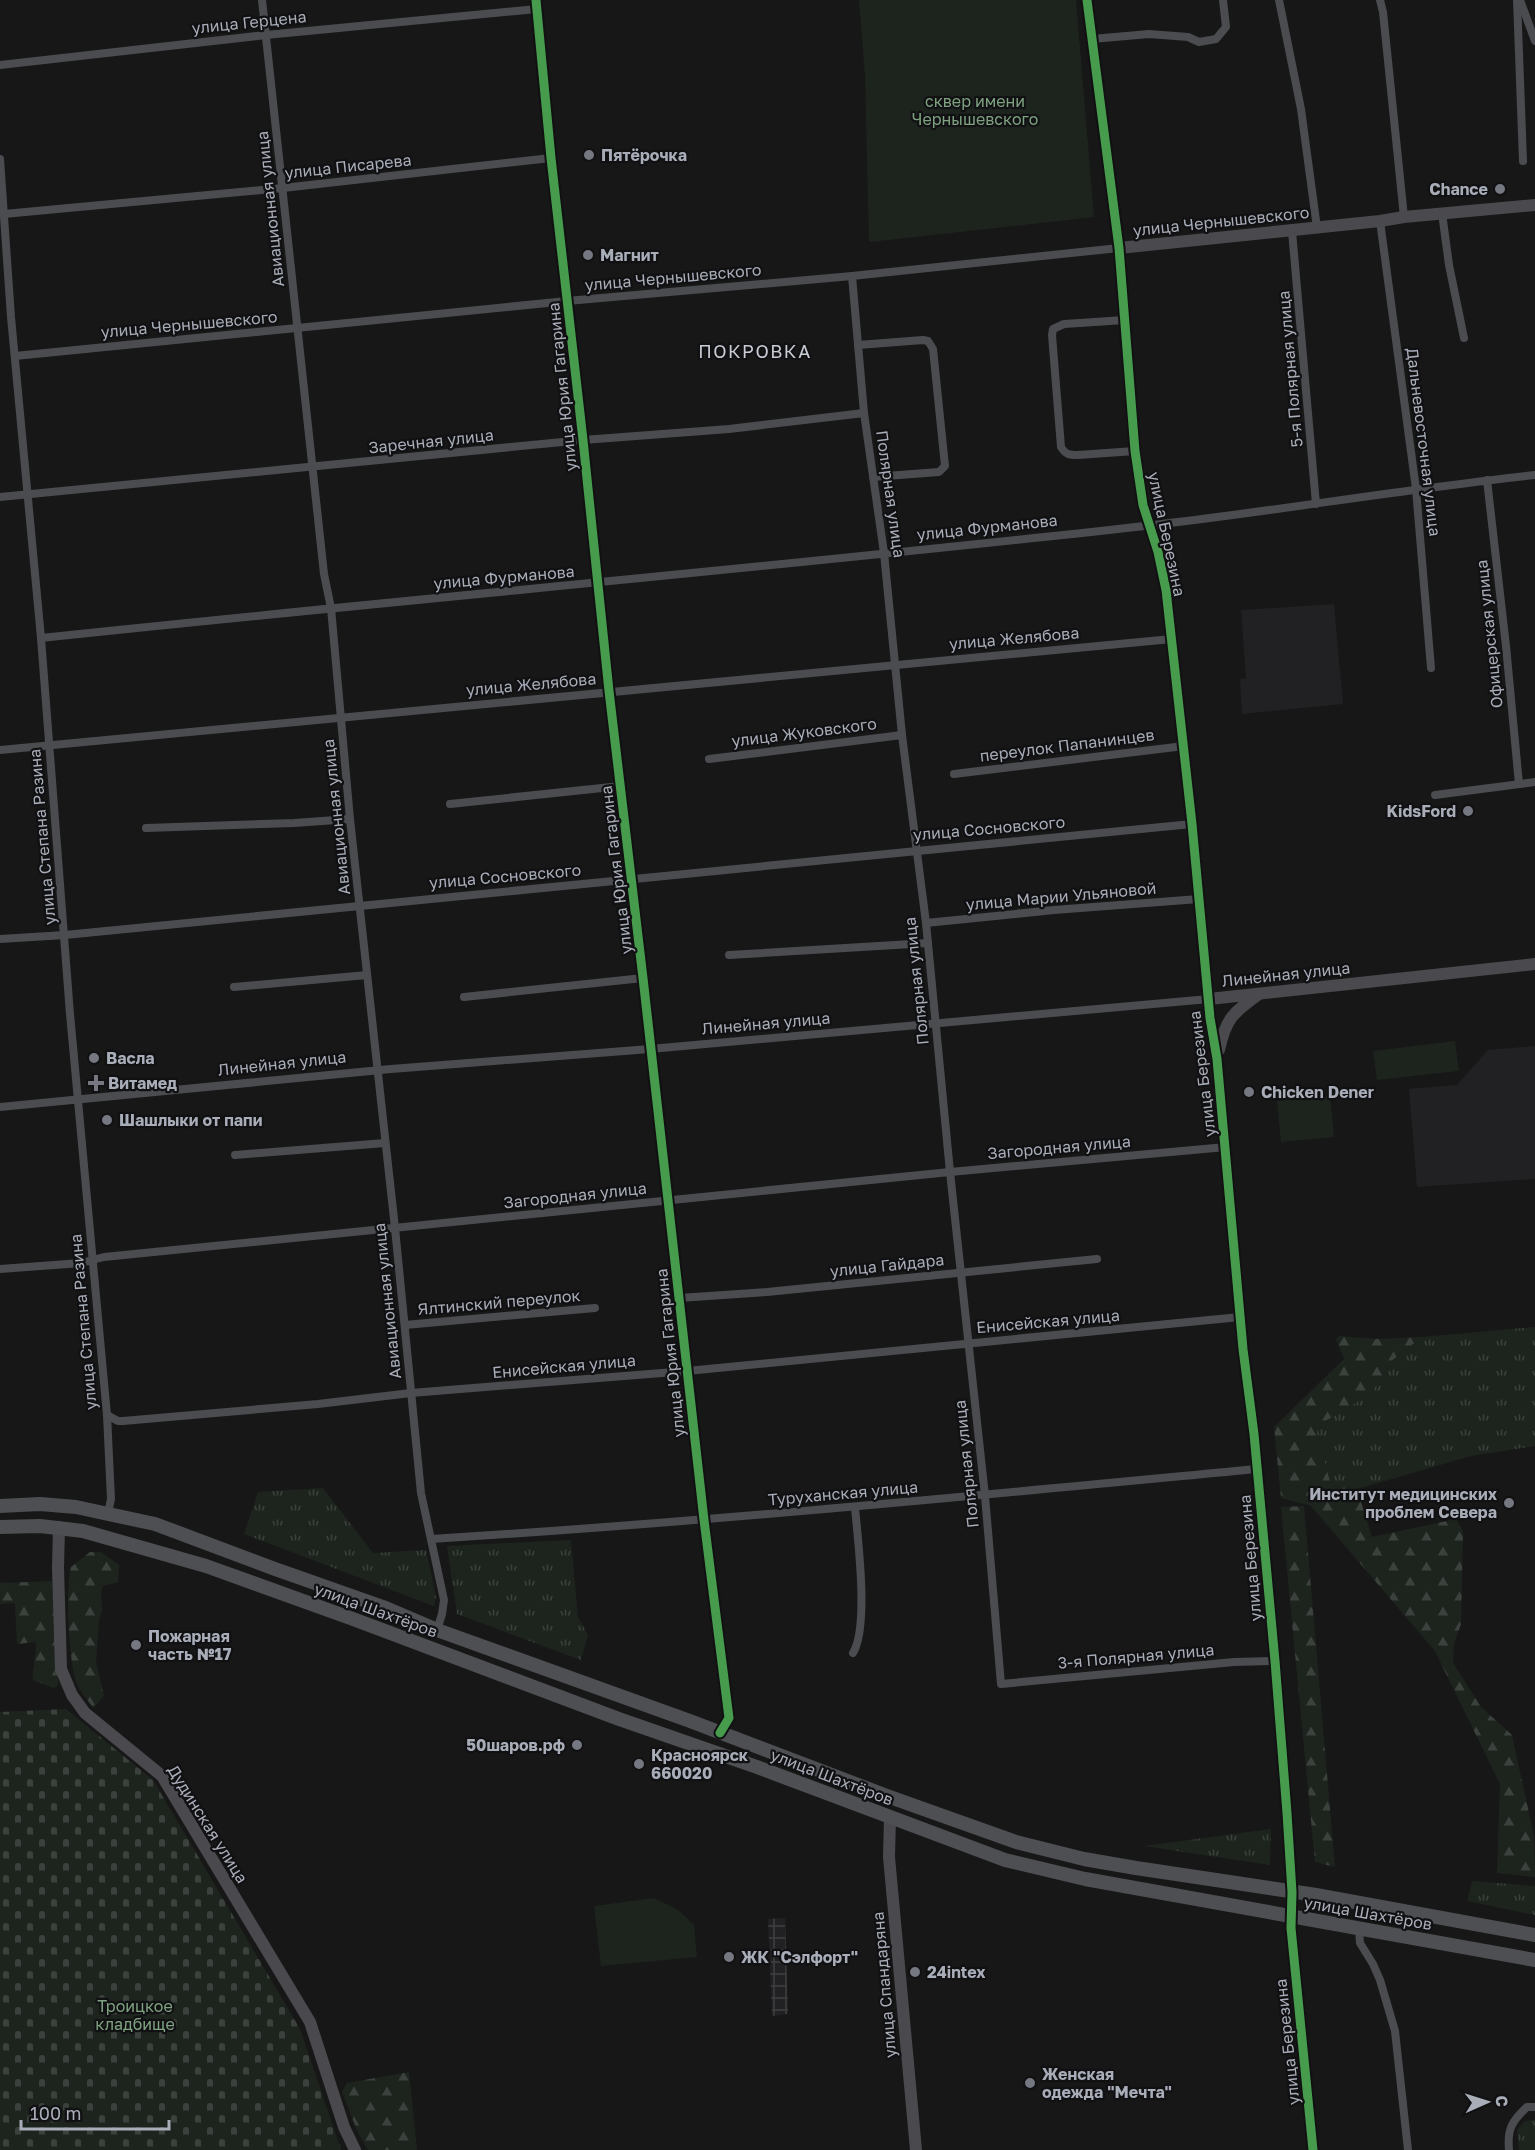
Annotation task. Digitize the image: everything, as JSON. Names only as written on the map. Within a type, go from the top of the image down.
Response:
[{"type":"main road","name":"улица Шахтёров","points":[[0,1506],[50,1504],[108,1513],[155,1524],[1016,1842],[1116,1864],[1535,1935]]},
{"type":"main road","name":"улица Шахтёров","points":[[0,1527],[60,1527],[104,1536],[206,1566],[353,1618],[619,1719],[758,1767],[1005,1860],[1085,1879],[1535,1960]]},
{"type":"street","name":"Авиационная улица","points":[[262,0],[312,468],[330,608],[421,1493],[444,1600],[437,1630]]},
{"type":"street","name":"улица Березина","points":[[1087,0],[1119,248],[1135,451],[1143,505],[1163,572],[1217,1059],[1240,1317],[1275,1661],[1298,2010],[1313,2150]]},
{"type":"street","points":[[1092,39],[1149,34],[1188,37],[1199,42],[1216,39],[1226,27],[1223,0]]},
{"type":"street","points":[[1279,0],[1301,109],[1317,228]]},
{"type":"street","points":[[1380,0],[1404,217]]},
{"type":"street","points":[[1518,0],[1535,41]]},
{"type":"street","points":[[1518,0],[1523,161]]},
{"type":"street","name":"улица Герцена","points":[[0,65],[536,5]]},
{"type":"street","name":"улица Юрия Гагарина","points":[[536,5],[609,691],[644,978],[650,1049],[704,1520],[729,1718],[720,1733]]},
{"type":"street","name":"улица Писарева","points":[[4,214],[283,188],[551,158]]},
{"type":"street","name":"улица Степана Разина","points":[[0,159],[78,1101],[107,1415],[111,1499],[108,1513]]},
{"type":"street","name":"улица Чернышевского","points":[[15,356],[567,301],[852,276],[1535,205]]},
{"type":"street","points":[[1442,213],[1449,265],[1464,338]]},
{"type":"street","name":"Дальневосточная улица","points":[[1380,221],[1416,489],[1431,668]]},
{"type":"street","name":"5-я Полярная улица","points":[[1292,231],[1316,504]]},
{"type":"street","name":"Полярная улица","points":[[852,276],[864,413],[884,553],[902,735],[926,923],[985,1496],[1001,1684]]},
{"type":"street","points":[[1125,320],[1064,324],[1053,329],[1052,335],[1061,447],[1064,452],[1069,455],[1078,455],[1135,451]]},
{"type":"street","points":[[858,345],[923,340],[928,341],[933,349],[944,469],[939,472],[873,477]]},
{"type":"street","name":"Заречная улица","points":[[0,497],[583,440],[729,429],[864,413]]},
{"type":"street","name":"улица Фурманова","points":[[41,638],[330,608],[598,584],[1148,525],[1535,475]]},
{"type":"street","name":"Офицерская улица","points":[[1487,480],[1519,784]]},
{"type":"street","name":"улица Желябова","points":[[0,750],[1172,639]]},
{"type":"street","name":"улица Жуковского","points":[[709,759],[902,735]]},
{"type":"street","name":"переулок Папанинцев","points":[[954,774],[1184,746]]},
{"type":"street","points":[[1435,795],[1535,782]]},
{"type":"street","points":[[450,804],[621,786]]},
{"type":"street","points":[[146,828],[350,819]]},
{"type":"street","name":"улица Сосновского","points":[[0,939],[64,935],[917,849],[1192,824]]},
{"type":"street","name":"улица Марии Ульяновой","points":[[926,923],[1199,899]]},
{"type":"street","points":[[729,955],[928,943]]},
{"type":"street","name":"Линейная улица","points":[[0,1107],[377,1071],[1209,999],[1535,964]]},
{"type":"street","points":[[234,987],[367,975]]},
{"type":"street","points":[[464,998],[644,978]]},
{"type":"street","points":[[1217,1059],[1223,1032],[1230,1018],[1260,994]]},
{"type":"street","points":[[235,1155],[385,1143]]},
{"type":"street","name":"Загородная улица","points":[[0,1269],[81,1263],[395,1227],[950,1172],[1226,1148]]},
{"type":"street","name":"улица Гайдара","points":[[679,1298],[767,1292],[1097,1259]]},
{"type":"street","name":"Ялтинский переулок","points":[[405,1325],[595,1308]]},
{"type":"street","name":"Енисейская улица","points":[[107,1415],[123,1421],[318,1404],[411,1393],[687,1371],[1240,1317]]},
{"type":"street","name":"Туруханская улица","points":[[431,1539],[855,1508],[1257,1469]]},
{"type":"street","points":[[853,1653],[859,1640],[861,1578],[855,1508]]},
{"type":"street","name":"Дудинская улица","points":[[60,1527],[58,1568],[62,1669],[72,1695],[86,1713],[162,1776],[310,2022],[344,2127],[355,2150]]},
{"type":"street","name":"3-я Полярная улица","points":[[1001,1684],[1234,1662],[1275,1661]]},
{"type":"street","name":"улица Спандаряна","points":[[890,1817],[888,1857],[916,2150]]},
{"type":"street","points":[[1359,1929],[1360,1943],[1376,1972],[1395,2031],[1408,2150]]},
{"type":"street","points":[[1509,2150],[1508,2135],[1515,2118],[1527,2107],[1535,2107]]},
{"type":"shaded area","points":[[1334,604],[1343,704],[1242,714],[1240,679],[1246,678],[1241,610]]},
{"type":"shaded area","points":[[1535,1046],[1535,1179],[1417,1187],[1409,1089],[1457,1085],[1488,1050]]},
{"type":"shaded area","points":[[785,1918],[788,2014],[772,2016],[768,1919]]},
{"type":"green space","name":"сквер имени Чернышевского","points":[[859,0],[1076,0],[1094,217],[869,242],[865,76]]},
{"type":"green space","points":[[1455,1041],[1459,1071],[1377,1080],[1373,1051]]},
{"type":"green space","points":[[1330,1096],[1334,1137],[1281,1142],[1277,1101]]},
{"type":"green space","points":[[1535,1327],[1535,1446],[1471,1456],[1357,1489],[1331,1485],[1315,1426],[1371,1394],[1390,1362],[1422,1337]]},
{"type":"green space","points":[[1339,1336],[1376,1339],[1422,1337],[1390,1362],[1371,1394],[1315,1427],[1331,1485],[1357,1489],[1372,1537],[1456,1519],[1463,1531],[1461,1624],[1454,1644],[1453,1663],[1481,1707],[1512,1735],[1534,1836],[1535,1877],[1497,1873],[1500,1784],[1435,1651],[1311,1506],[1281,1498],[1274,1427],[1344,1359],[1336,1340]]},
{"type":"green space","points":[[323,1488],[373,1553],[426,1550],[436,1596],[434,1606],[244,1534],[258,1492]]},
{"type":"green space","points":[[1304,1506],[1335,1867],[1315,1862],[1281,1507]]},
{"type":"green space","points":[[571,1540],[578,1617],[588,1635],[581,1660],[457,1614],[447,1546]]},
{"type":"green space","points":[[90,1552],[101,1552],[119,1565],[118,1582],[103,1586],[101,1593],[102,1610],[96,1662],[104,1696],[93,1708],[77,1684],[74,1674],[68,1608],[71,1567]]},
{"type":"green space","points":[[52,1581],[58,1683],[54,1688],[33,1680],[36,1642],[17,1644],[15,1603],[0,1604],[0,1583]]},
{"type":"green space","name":"Троицкое кладбище","points":[[66,1709],[153,1780],[300,2029],[341,2150],[0,2150],[0,1712]]},
{"type":"green space","points":[[1271,1829],[1270,1865],[1144,1846]]},
{"type":"green space","points":[[1472,1881],[1535,1886],[1535,1915],[1467,1901]]},
{"type":"green space","points":[[654,1898],[677,1909],[694,1925],[697,1957],[601,1966],[594,1906]]},
{"type":"green space","points":[[409,2072],[417,2150],[368,2150],[358,2133],[342,2092],[347,2083]]},
{"type":"green space","points":[[1535,2120],[1535,2150],[1519,2150],[1517,2130],[1525,2121]]},
{"type":"cycle path","points":[[536,0],[609,691],[704,1520],[729,1718],[720,1733]]},
{"type":"cycle path","points":[[1087,0],[1119,248],[1135,451],[1143,505],[1158,552],[1166,590],[1192,824],[1210,1018],[1217,1059],[1243,1349],[1254,1434],[1275,1661],[1292,1892],[1291,1928],[1313,2150]]},
{"type":"place","name":"Пятёрочка","points":[[589,155]]},
{"type":"place","name":"Chance","points":[[1500,189]]},
{"type":"place","name":"Магнит","points":[[588,255]]},
{"type":"place","name":"KidsFord","points":[[1468,811]]},
{"type":"place","name":"Васла","points":[[94,1058]]},
{"type":"place","name":"Витамед","points":[[96,1083]]},
{"type":"place","name":"Chicken Dener","points":[[1249,1092]]},
{"type":"place","name":"Шашлыки от папи","points":[[107,1120]]},
{"type":"place","name":"Институт медицинских проблем Севера","points":[[1509,1503]]},
{"type":"place","name":"Пожарная часть №17","points":[[136,1645]]},
{"type":"place","name":"50шаров.рф","points":[[577,1745]]},
{"type":"place","name":"Красноярск 660020","points":[[639,1764]]},
{"type":"place","name":"ЖК \"Сэлфорт\"","points":[[729,1957]]},
{"type":"place","name":"24intex","points":[[915,1972]]},
{"type":"place","name":"Женская одежда \"Мечта\"","points":[[1030,2083]]},
{"type":"district","name":"ПОКРОВКА","points":[[755,351]]}]
